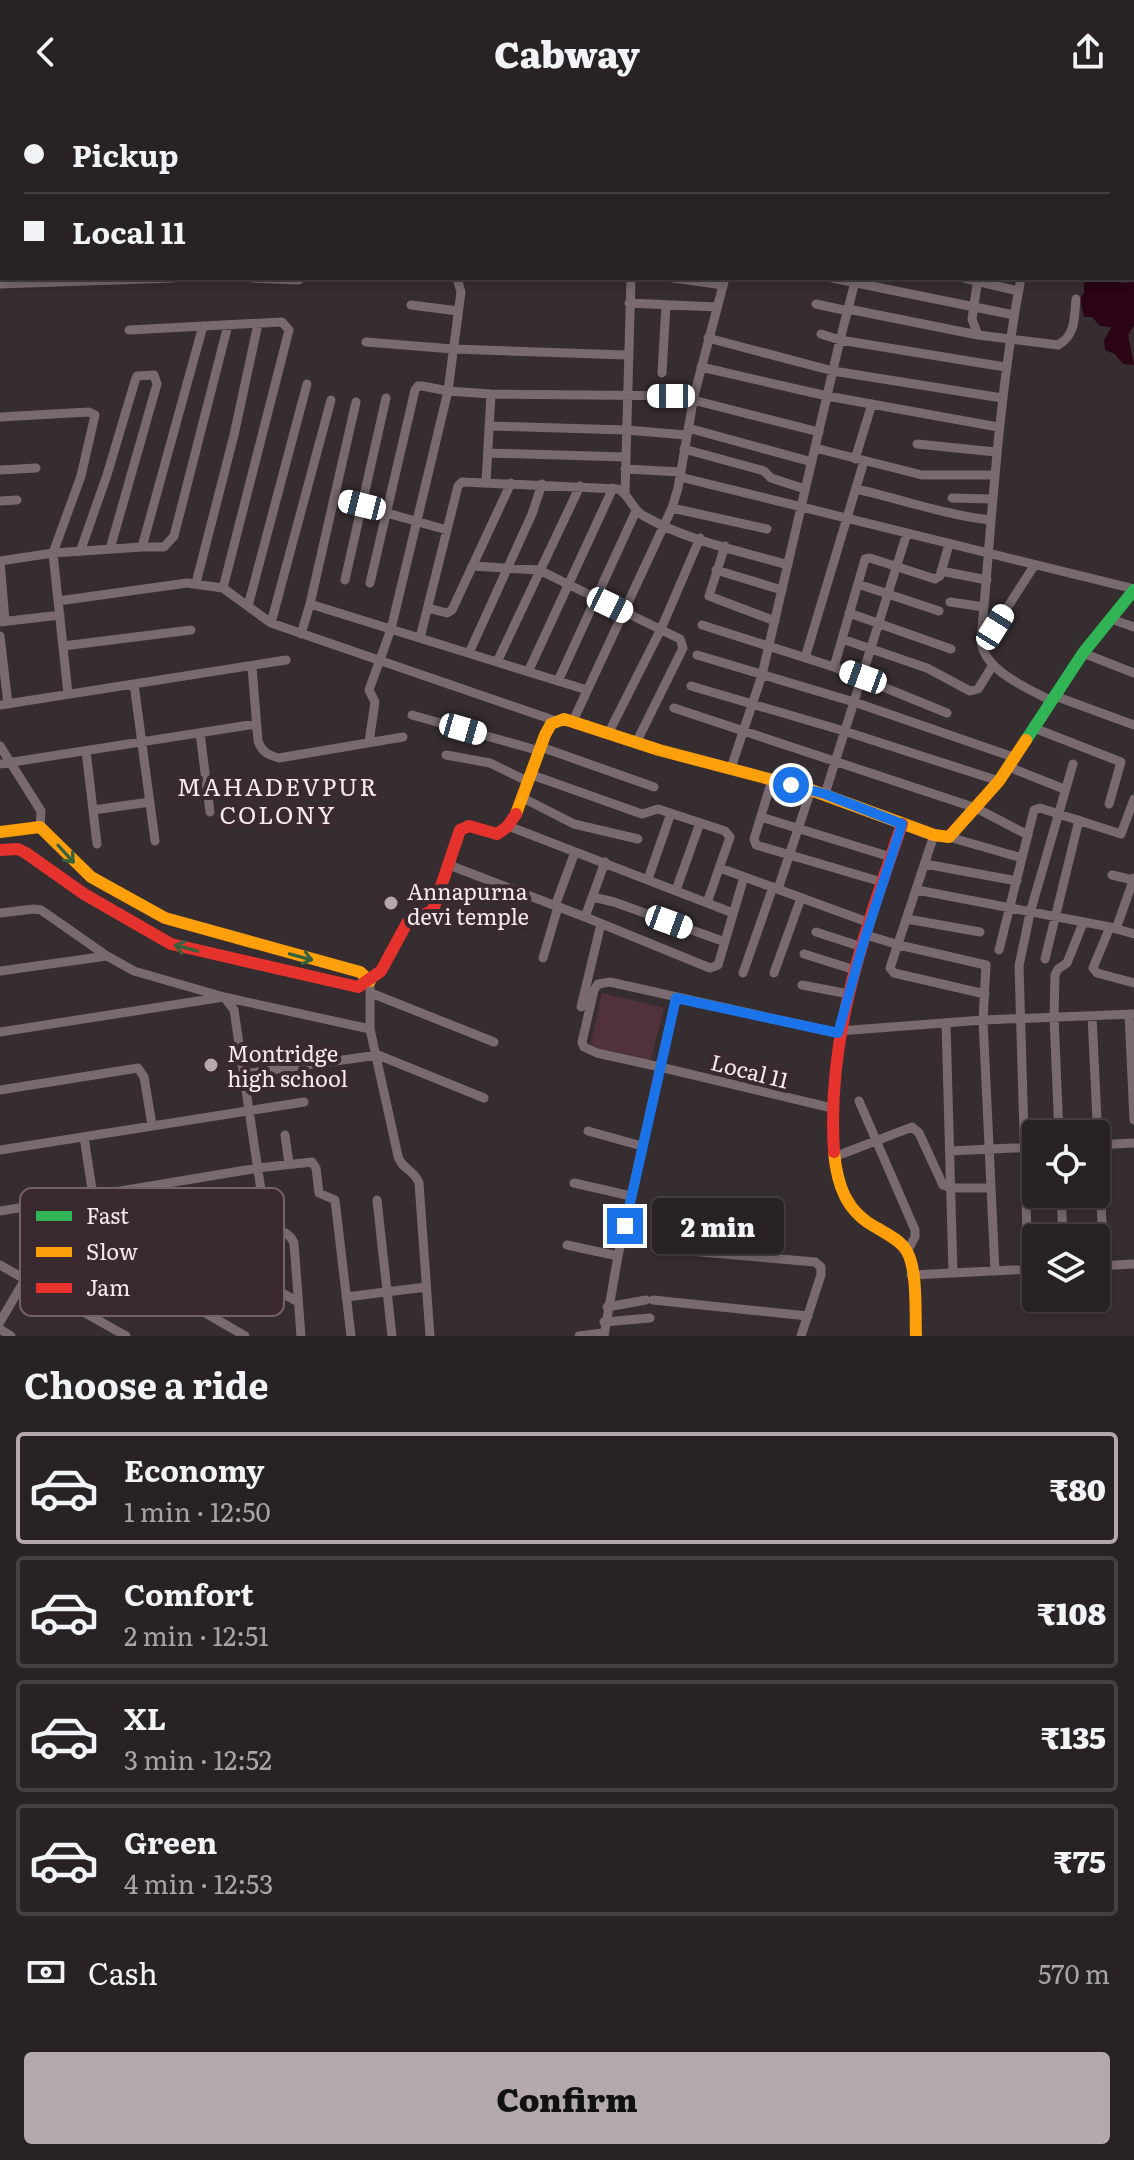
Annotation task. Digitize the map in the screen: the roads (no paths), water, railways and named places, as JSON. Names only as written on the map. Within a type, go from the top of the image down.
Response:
[{"type":"street","points":[[0,284],[116,280]]},
{"type":"street","points":[[369,742],[375,702],[369,690],[391,629],[448,391],[461,292],[458,280]]},
{"type":"street","points":[[631,280],[625,493],[636,511],[664,526],[788,565]]},
{"type":"street","points":[[731,768],[769,648],[856,280],[1014,315]]},
{"type":"street","points":[[978,335],[973,327],[972,306],[978,280],[1018,291]]},
{"type":"street","points":[[1021,280],[998,427],[982,648],[993,665],[1053,699],[1134,725]]},
{"type":"street","points":[[573,721],[672,508],[701,367],[724,281]]},
{"type":"street","points":[[816,304],[978,335],[1058,345],[1073,329],[1076,299]]},
{"type":"street","points":[[629,303],[716,307]]},
{"type":"street","points":[[411,305],[458,311]]},
{"type":"street","points":[[662,373],[666,305]]},
{"type":"street","points":[[129,330],[282,322],[287,326],[289,338],[223,588]]},
{"type":"street","points":[[196,583],[234,435],[258,324]]},
{"type":"street","points":[[60,615],[2,621],[0,561],[53,553],[164,547],[174,536],[228,325]]},
{"type":"street","points":[[142,547],[203,326]]},
{"type":"street","points":[[821,334],[840,340],[1005,367]]},
{"type":"street","points":[[708,338],[833,371],[1002,398]]},
{"type":"street","points":[[366,342],[453,349],[627,355]]},
{"type":"street","points":[[701,367],[827,396],[998,427]]},
{"type":"street","points":[[80,552],[137,376],[154,375],[157,384],[110,549]]},
{"type":"street","points":[[248,606],[307,384]]},
{"type":"street","points":[[370,583],[418,386],[491,394],[694,398],[819,432]]},
{"type":"street","points":[[486,482],[491,394]]},
{"type":"street","points":[[345,580],[386,398]]},
{"type":"street","points":[[271,623],[331,400]]},
{"type":"street","points":[[301,634],[356,402]]},
{"type":"street","points":[[805,658],[856,489],[872,404]]},
{"type":"street","points":[[0,417],[89,412],[95,415],[81,476],[53,553],[68,694]]},
{"type":"street","points":[[489,426],[687,431],[812,462]]},
{"type":"street","points":[[917,444],[996,452]]},
{"type":"street","points":[[815,448],[922,475],[994,475]]},
{"type":"street","points":[[684,449],[764,471],[771,478],[805,489]]},
{"type":"street","points":[[488,453],[625,457]]},
{"type":"street","points":[[0,470],[36,468]]},
{"type":"street","points":[[625,469],[680,475],[801,509],[1134,590],[1083,653],[999,781],[949,837]]},
{"type":"street","points":[[420,638],[458,486],[462,482],[613,488],[625,493]]},
{"type":"street","points":[[428,608],[450,612],[511,483]]},
{"type":"street","points":[[469,653],[532,514],[542,484]]},
{"type":"street","points":[[497,662],[580,486]]},
{"type":"street","points":[[528,672],[613,488]]},
{"type":"street","points":[[856,489],[952,515],[991,520]]},
{"type":"street","points":[[334,498],[447,530]]},
{"type":"street","points":[[952,498],[992,499]]},
{"type":"street","points":[[0,501],[17,500]]},
{"type":"street","points":[[672,508],[767,529]]},
{"type":"street","points":[[558,681],[636,511]]},
{"type":"street","points":[[825,794],[907,533]]},
{"type":"street","points":[[608,734],[661,629],[700,538]]},
{"type":"street","points":[[834,667],[866,558],[933,579],[939,578],[949,544]]},
{"type":"street","points":[[725,546],[709,596],[775,621]]},
{"type":"street","points":[[472,566],[539,570],[680,639],[683,648],[636,743]]},
{"type":"street","points":[[982,648],[1034,566]]},
{"type":"street","points":[[716,570],[782,590]]},
{"type":"street","points":[[941,571],[987,580]]},
{"type":"street","points":[[58,601],[196,583],[223,588],[271,623],[556,721],[573,721],[636,743],[825,794],[934,835],[1022,858]]},
{"type":"street","points":[[858,584],[939,611]]},
{"type":"street","points":[[950,602],[984,607]]},
{"type":"street","points":[[310,604],[587,690]]},
{"type":"street","points":[[849,613],[951,649]]},
{"type":"street","points":[[1111,619],[1134,627]]},
{"type":"street","points":[[702,625],[863,677],[947,713]]},
{"type":"street","points":[[63,646],[191,630]]},
{"type":"street","points":[[0,636],[4,704],[286,660]]},
{"type":"street","points":[[842,639],[927,668],[970,691],[978,689],[993,665]]},
{"type":"street","points":[[1083,653],[1134,673]]},
{"type":"street","points":[[697,655],[854,702],[1012,762],[1064,789]]},
{"type":"street","points":[[252,667],[256,724],[262,750],[279,758],[403,737]]},
{"type":"street","points":[[134,684],[155,841]]},
{"type":"street","points":[[691,686],[999,781]]},
{"type":"street","points":[[674,708],[976,808],[1028,835]]},
{"type":"street","points":[[412,715],[540,749],[654,787]]},
{"type":"street","points":[[370,987],[407,923],[433,910],[458,835],[464,827],[497,834],[508,826],[523,798],[547,729],[556,721]]},
{"type":"street","points":[[0,764],[256,724]]},
{"type":"street","points":[[1034,728],[1121,762],[1109,804]]},
{"type":"street","points":[[200,733],[210,812]]},
{"type":"street","points":[[0,746],[41,811],[40,827],[91,877],[165,918],[360,972],[370,987],[370,1029],[400,1162],[414,1172],[419,1183],[430,1336]]},
{"type":"street","points":[[86,751],[97,844]]},
{"type":"street","points":[[446,755],[490,763],[642,814],[655,809],[728,833],[730,837],[707,903]]},
{"type":"street","points":[[1023,1120],[1019,966],[1030,913],[1073,764]]},
{"type":"street","points":[[772,780],[755,844],[882,882]]},
{"type":"street","points":[[743,973],[811,790]]},
{"type":"street","points":[[523,798],[574,824],[638,839]]},
{"type":"street","points":[[999,950],[1037,808],[1121,834],[1134,799]]},
{"type":"street","points":[[93,810],[150,802]]},
{"type":"street","points":[[648,879],[671,813]]},
{"type":"street","points":[[761,817],[891,857]]},
{"type":"street","points":[[1045,959],[1079,820]]},
{"type":"street","points":[[676,890],[700,823]]},
{"type":"street","points":[[902,824],[855,970],[839,1032],[832,1108],[837,1180],[848,1206],[857,1217],[907,1252]]},
{"type":"street","points":[[508,826],[733,913]]},
{"type":"street","points":[[0,832],[40,827]]},
{"type":"street","points":[[18,849],[22,829]]},
{"type":"street","points":[[934,835],[890,965],[894,973],[985,994]]},
{"type":"street","points":[[0,850],[18,849],[84,894],[171,944],[352,986],[370,987],[494,1042]]},
{"type":"street","points":[[543,958],[575,852]]},
{"type":"street","points":[[585,917],[605,862]]},
{"type":"street","points":[[925,864],[1017,881]]},
{"type":"street","points":[[449,865],[710,968],[718,965],[744,877]]},
{"type":"street","points":[[720,868],[801,898],[866,935],[986,964],[983,1020],[995,1271]]},
{"type":"street","points":[[1112,875],[1134,879],[1093,968],[1097,973],[1134,983]]},
{"type":"street","points":[[917,890],[1134,934]]},
{"type":"street","points":[[593,897],[725,942]]},
{"type":"street","points":[[774,973],[801,898]]},
{"type":"street","points":[[0,913],[41,910],[107,956],[148,977],[370,1029]]},
{"type":"street","points":[[907,919],[980,932]]},
{"type":"street","points":[[1058,1120],[1055,975],[1067,963],[1083,923]]},
{"type":"street","points":[[581,1007],[601,924]]},
{"type":"street","points":[[816,932],[866,935]]},
{"type":"street","points":[[804,954],[855,970]]},
{"type":"street","points":[[0,971],[107,956]]},
{"type":"street","name":"Local 11","points":[[676,998],[603,982],[594,990],[582,1042],[584,1047],[597,1053],[832,1108]]},
{"type":"street","points":[[802,985],[849,994]]},
{"type":"street","points":[[0,1032],[224,997]]},
{"type":"street","points":[[224,997],[234,1010],[261,1188]]},
{"type":"street","points":[[579,1336],[604,1335],[607,1307],[676,998],[839,1032],[983,1020],[1132,1014],[1134,1120]]},
{"type":"street","points":[[1092,1016],[1096,1120]]},
{"type":"street","points":[[946,1023],[953,1273]]},
{"type":"street","points":[[243,1074],[378,1055],[484,1098]]},
{"type":"street","points":[[0,1090],[138,1068],[144,1077],[152,1125]]},
{"type":"street","points":[[859,1101],[915,1230],[907,1252],[916,1336]]},
{"type":"street","points":[[0,1150],[304,1102]]},
{"type":"street","points":[[834,1157],[912,1127],[919,1133],[943,1185],[951,1188],[991,1188]]},
{"type":"street","points":[[588,1131],[642,1146]]},
{"type":"street","points":[[285,1135],[289,1164]]},
{"type":"street","points":[[84,1137],[92,1188]]},
{"type":"street","points":[[1110,1144],[1134,1143]]},
{"type":"street","points":[[950,1151],[1022,1148]]},
{"type":"street","points":[[140,1188],[312,1162],[316,1168],[319,1193],[335,1200],[351,1336]]},
{"type":"street","points":[[574,1183],[631,1196]]},
{"type":"street","points":[[377,1200],[392,1336]]},
{"type":"street","points":[[0,1211],[20,1208]]},
{"type":"street","points":[[284,1232],[292,1237],[301,1336]]},
{"type":"street","points":[[567,1245],[618,1256]]},
{"type":"street","points":[[655,1248],[815,1262],[821,1267],[821,1275],[801,1336]]},
{"type":"street","points":[[1110,1265],[1134,1264]]},
{"type":"street","points":[[0,1265],[20,1276]]},
{"type":"street","points":[[911,1275],[1022,1270]]},
{"type":"street","points":[[346,1297],[426,1287]]},
{"type":"street","points":[[0,1322],[20,1288]]},
{"type":"street","points":[[284,1294],[298,1302]]},
{"type":"street","points":[[607,1307],[650,1300],[808,1316]]},
{"type":"street","points":[[91,1316],[126,1336]]},
{"type":"street","points":[[210,1316],[245,1336]]},
{"type":"street","points":[[604,1322],[650,1318]]},
{"type":"street","points":[[0,1329],[11,1336]]},
{"type":"place","name":"Annapurna devi temple","points":[[391,903]]},
{"type":"place","name":"Montridge high school","points":[[211,1065]]},
{"type":"district","name":"MAHADEVPUR COLONY","points":[[278,799]]}]
